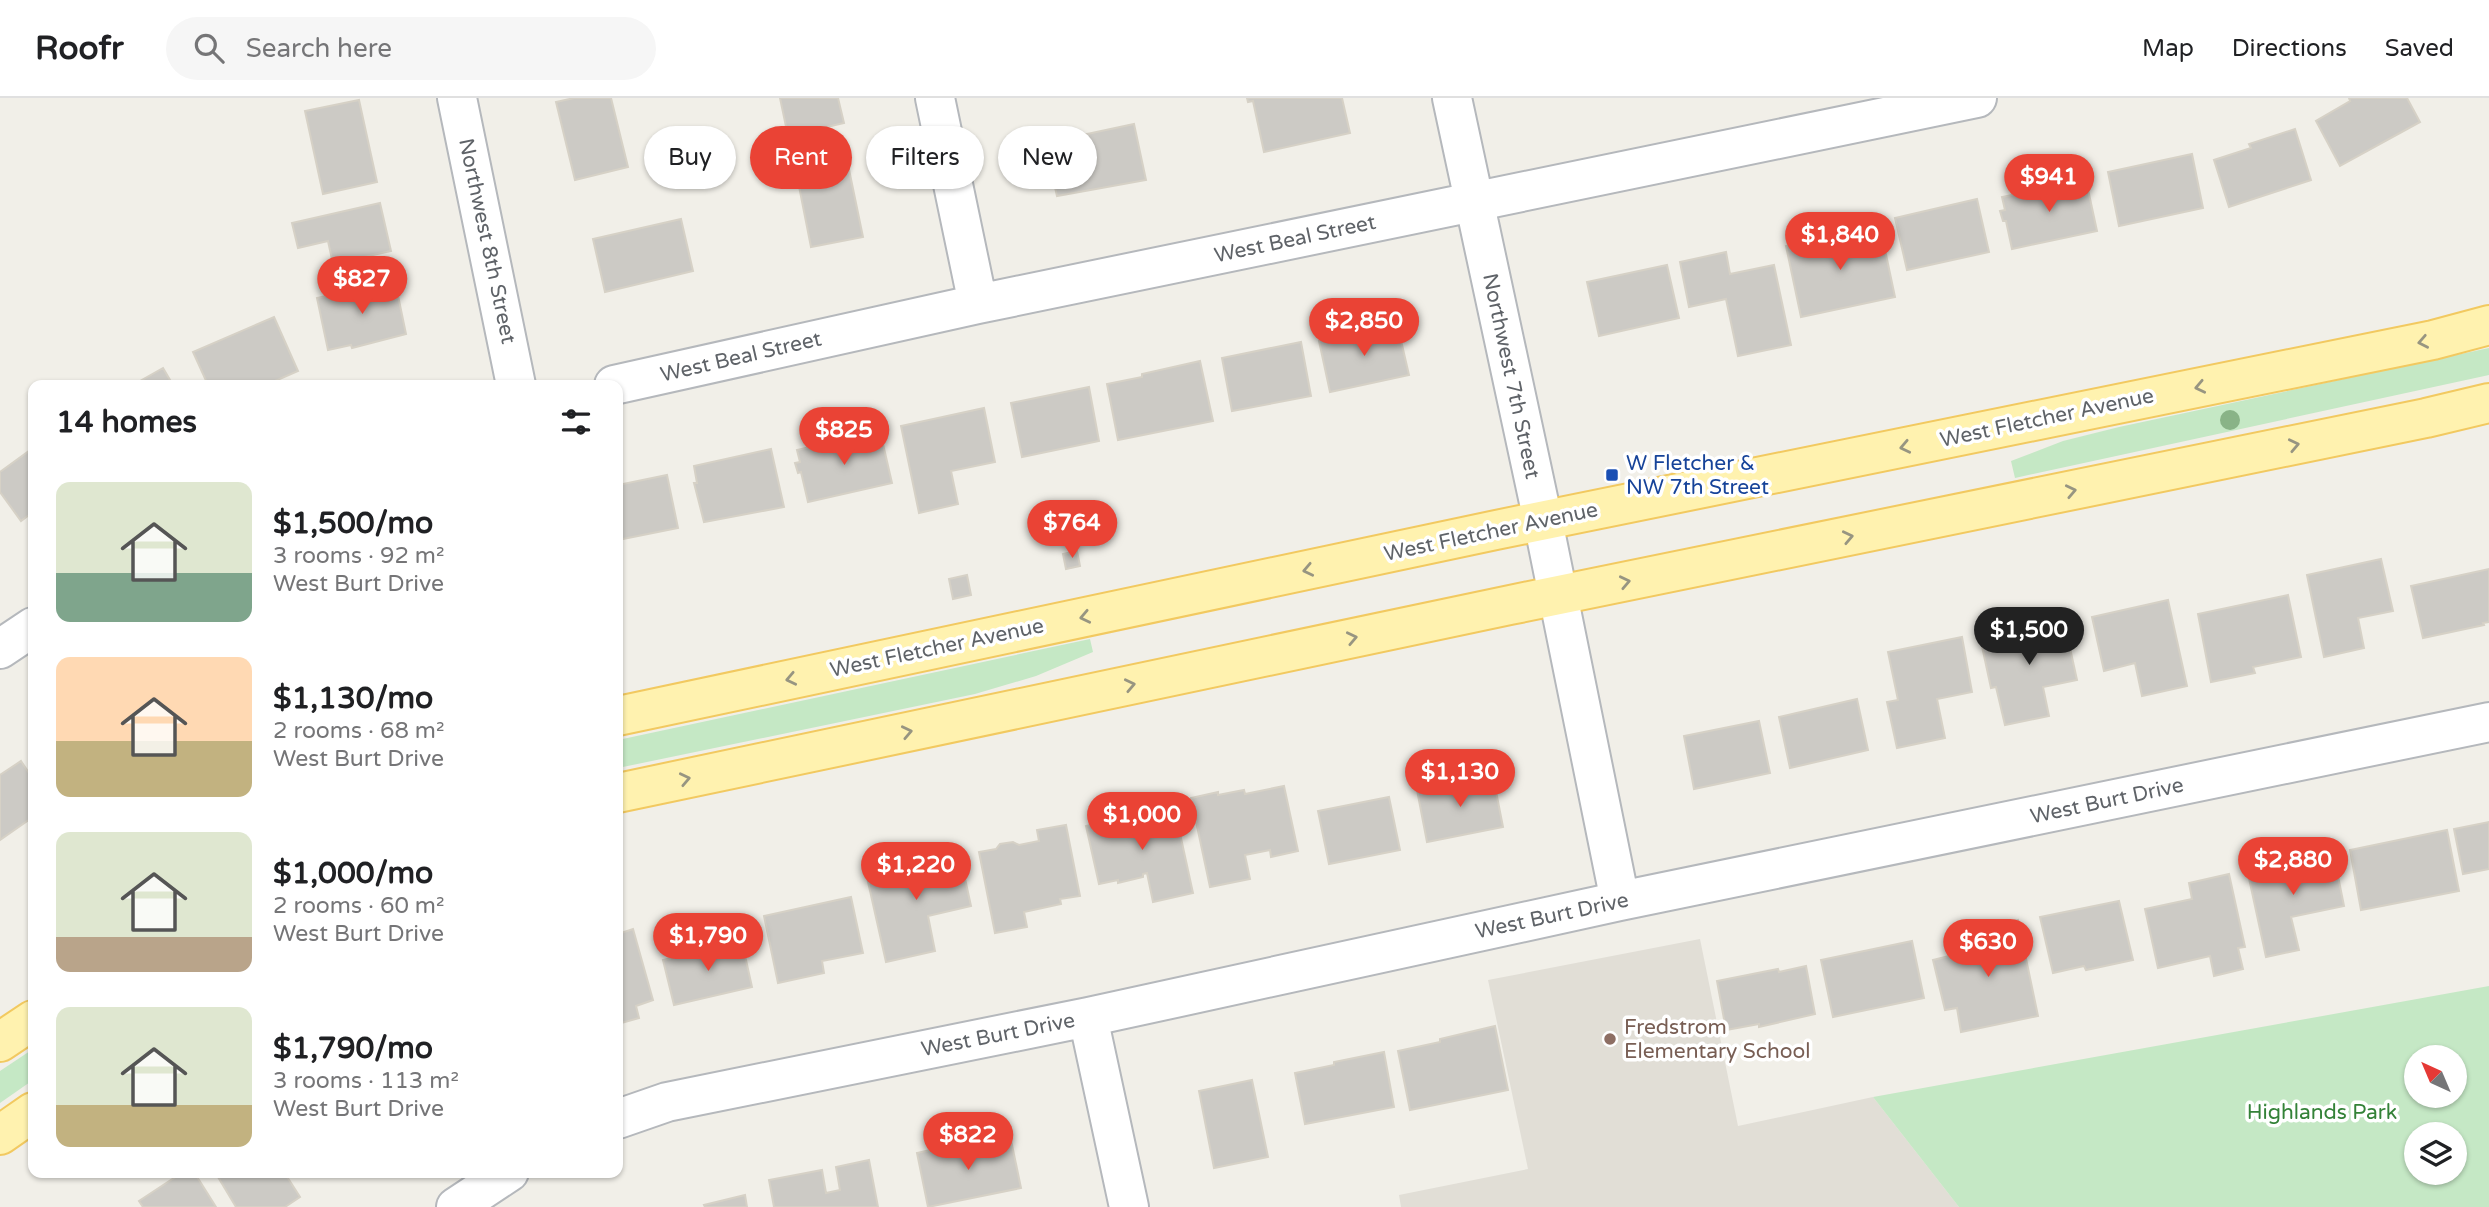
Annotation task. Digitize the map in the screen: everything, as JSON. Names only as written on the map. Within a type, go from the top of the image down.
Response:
[{"type":"main road","name":"West Fletcher Avenue","points":[[623,715],[1543,521],[2432,341],[2489,325]]},
{"type":"main road","points":[[623,792],[2489,403]]},
{"type":"main road","points":[[0,1042],[28,1023]]},
{"type":"main road","points":[[0,1135],[28,1115]]},
{"type":"street","name":"Northwest 8th Street","points":[[457,98],[515,380]]},
{"type":"street","points":[[935,98],[978,304]]},
{"type":"street","name":"Northwest 7th Street","points":[[1451,98],[1559,596],[1620,901]]},
{"type":"street","name":"West Beal Street","points":[[623,383],[978,304],[1473,202],[1931,103],[1978,98]]},
{"type":"street","points":[[0,649],[28,630]]},
{"type":"street","name":"West Burt Drive","points":[[623,1117],[667,1102],[1088,1017],[1620,901],[2489,722]]},
{"type":"street","points":[[1088,1017],[1129,1207]]},
{"type":"street","points":[[456,1207],[500,1178]]},
{"type":"shaded area","name":"Fredstrom Elementary School","points":[[1700,939],[1738,1126],[1873,1097],[1959,1207],[1401,1207],[1399,1195],[1528,1169],[1488,980]]},
{"type":"green space","points":[[2489,348],[2489,375],[2015,478],[2011,461],[2063,441]]},
{"type":"green space","points":[[1090,639],[1093,652],[1036,676],[975,694],[623,767],[623,739]]},
{"type":"green space","name":"Highlands Park","points":[[2489,986],[2489,1207],[1959,1207],[1873,1097]]},
{"type":"green space","points":[[28,1052],[28,1083],[0,1103],[0,1071]]},
{"type":"building","points":[[574,98],[611,98],[628,167],[575,180],[556,102]]},
{"type":"building","points":[[780,98],[838,98],[844,123],[831,126],[786,126]]},
{"type":"building","points":[[1247,98],[1342,98],[1350,133],[1264,152],[1253,101],[1248,102]]},
{"type":"building","points":[[2349,98],[2407,98],[2420,122],[2340,166],[2316,121],[2350,101]]},
{"type":"building","points":[[359,100],[377,182],[323,194],[305,111]]},
{"type":"building","points":[[1134,124],[1146,180],[1097,189],[1097,132]]},
{"type":"building","points":[[2295,129],[2311,180],[2229,207],[2214,160],[2251,148],[2249,144]]},
{"type":"building","points":[[2192,154],[2203,208],[2119,226],[2108,172]]},
{"type":"building","points":[[2086,180],[2097,231],[2012,249],[2006,221],[2003,221],[2000,211],[2005,210],[2002,197]]},
{"type":"building","points":[[852,184],[863,237],[811,247],[800,189],[852,189]]},
{"type":"building","points":[[1055,189],[1096,189],[1057,196]]},
{"type":"building","points":[[1977,199],[1989,252],[1907,270],[1895,218]]},
{"type":"building","points":[[380,203],[391,251],[333,264],[328,241],[298,248],[292,223]]},
{"type":"building","points":[[681,219],[693,271],[605,292],[593,239]]},
{"type":"building","points":[[1880,226],[1895,297],[1801,317],[1786,246]]},
{"type":"building","points":[[1726,252],[1730,274],[1774,265],[1791,345],[1738,356],[1726,299],[1689,307],[1680,262]]},
{"type":"building","points":[[1667,265],[1679,318],[1599,336],[1587,282]]},
{"type":"building","points":[[395,281],[406,334],[352,348],[351,345],[328,350],[317,298]]},
{"type":"building","points":[[274,317],[298,371],[277,380],[206,380],[193,352]]},
{"type":"building","points":[[1397,323],[1409,375],[1330,392],[1319,341]]},
{"type":"building","points":[[1301,342],[1311,396],[1232,411],[1222,358]]},
{"type":"building","points":[[1200,361],[1213,421],[1118,440],[1107,384]]},
{"type":"building","points":[[163,368],[170,380],[142,380]]},
{"type":"building","points":[[1089,387],[1099,441],[1022,457],[1011,403]]},
{"type":"building","points":[[984,408],[995,462],[951,471],[958,504],[919,513],[901,426]]},
{"type":"building","points":[[880,431],[892,483],[808,502],[801,472],[798,473],[795,463],[800,462],[797,450]]},
{"type":"building","points":[[771,449],[784,507],[704,522],[694,483],[697,483],[694,466]]},
{"type":"building","points":[[28,452],[28,516],[21,521],[0,492],[0,472]]},
{"type":"building","points":[[667,475],[678,528],[623,539],[623,484]]},
{"type":"building","points":[[1077,551],[1080,566],[1066,569],[1063,554]]},
{"type":"building","points":[[2381,559],[2393,611],[2358,618],[2364,648],[2324,657],[2307,575]]},
{"type":"building","points":[[2489,569],[2489,622],[2423,638],[2411,586]]},
{"type":"building","points":[[967,575],[971,595],[953,599],[949,579]]},
{"type":"building","points":[[2288,595],[2301,657],[2253,667],[2255,673],[2211,682],[2198,614]]},
{"type":"building","points":[[2168,600],[2187,686],[2142,696],[2135,663],[2104,671],[2092,617]]},
{"type":"building","points":[[2067,618],[2074,647],[2070,648],[2077,680],[2043,687],[2049,716],[2005,725],[1996,687],[1991,688],[1980,637]]},
{"type":"building","points":[[1962,637],[1972,692],[1937,699],[1945,738],[1897,748],[1887,702],[1898,700],[1888,652]]},
{"type":"building","points":[[1857,699],[1868,750],[1790,768],[1779,717]]},
{"type":"building","points":[[1759,721],[1770,773],[1694,789],[1684,736]]},
{"type":"building","points":[[21,761],[28,772],[28,820],[0,840],[0,775]]},
{"type":"building","points":[[1493,776],[1503,827],[1427,842],[1417,790]]},
{"type":"building","points":[[1284,786],[1298,851],[1271,857],[1270,850],[1245,855],[1250,879],[1210,887],[1191,798],[1244,790],[1245,794]]},
{"type":"building","points":[[1389,797],[1400,850],[1329,864],[1318,811]]},
{"type":"building","points":[[1174,806],[1193,893],[1153,902],[1147,873],[1143,874],[1143,877],[1118,883],[1118,880],[1099,884],[1086,826]]},
{"type":"building","points":[[2489,822],[2489,869],[2463,874],[2454,829]]},
{"type":"building","points":[[1066,825],[1080,896],[1060,899],[1061,904],[1024,912],[1027,927],[995,933],[979,852],[996,849],[1000,844],[1013,842],[1019,845],[1039,841],[1037,830]]},
{"type":"building","points":[[2447,830],[2459,891],[2361,910],[2350,850]]},
{"type":"building","points":[[959,851],[971,906],[928,916],[935,951],[886,962],[866,873]]},
{"type":"building","points":[[2333,851],[2344,906],[2291,917],[2299,950],[2266,957],[2247,869]]},
{"type":"building","points":[[2229,874],[2245,947],[2238,948],[2243,969],[2214,976],[2210,956],[2158,968],[2145,909],[2192,899],[2189,883]]},
{"type":"building","points":[[851,897],[863,953],[822,961],[824,973],[778,983],[764,916]]},
{"type":"building","points":[[2119,901],[2133,960],[2086,970],[2084,966],[2053,973],[2040,917]]},
{"type":"building","points":[[2018,920],[2038,1016],[1961,1032],[1957,1008],[1945,1010],[1933,960],[1973,950],[1969,930]]},
{"type":"building","points":[[633,929],[653,1000],[636,1006],[639,1018],[623,1023],[623,932]]},
{"type":"building","points":[[1912,941],[1924,998],[1833,1017],[1821,960]]},
{"type":"building","points":[[742,942],[752,987],[674,1005],[663,960]]},
{"type":"building","points":[[1806,966],[1815,1014],[1759,1027],[1759,1024],[1726,1030],[1717,981]]},
{"type":"building","points":[[1495,1026],[1508,1090],[1410,1110],[1398,1051]]},
{"type":"building","points":[[1384,1052],[1394,1107],[1305,1124],[1295,1073]]},
{"type":"building","points":[[1252,1080],[1268,1157],[1214,1168],[1199,1091]]},
{"type":"building","points":[[979,1139],[981,1147],[1011,1140],[1021,1188],[928,1207],[917,1153]]},
{"type":"building","points":[[869,1160],[878,1207],[774,1207],[769,1180],[822,1170],[826,1193],[840,1190],[836,1167]]},
{"type":"building","points":[[174,1178],[198,1178],[216,1207],[143,1207],[139,1201]]},
{"type":"building","points":[[219,1178],[288,1178],[300,1197],[285,1207],[236,1207]]},
{"type":"building","points":[[745,1195],[747,1207],[704,1205]]},
{"type":"place","name":"W Fletcher & NW 7th Street","points":[[1612,475]]},
{"type":"place","name":"Fredstrom Elementary School","points":[[1610,1039]]}]
